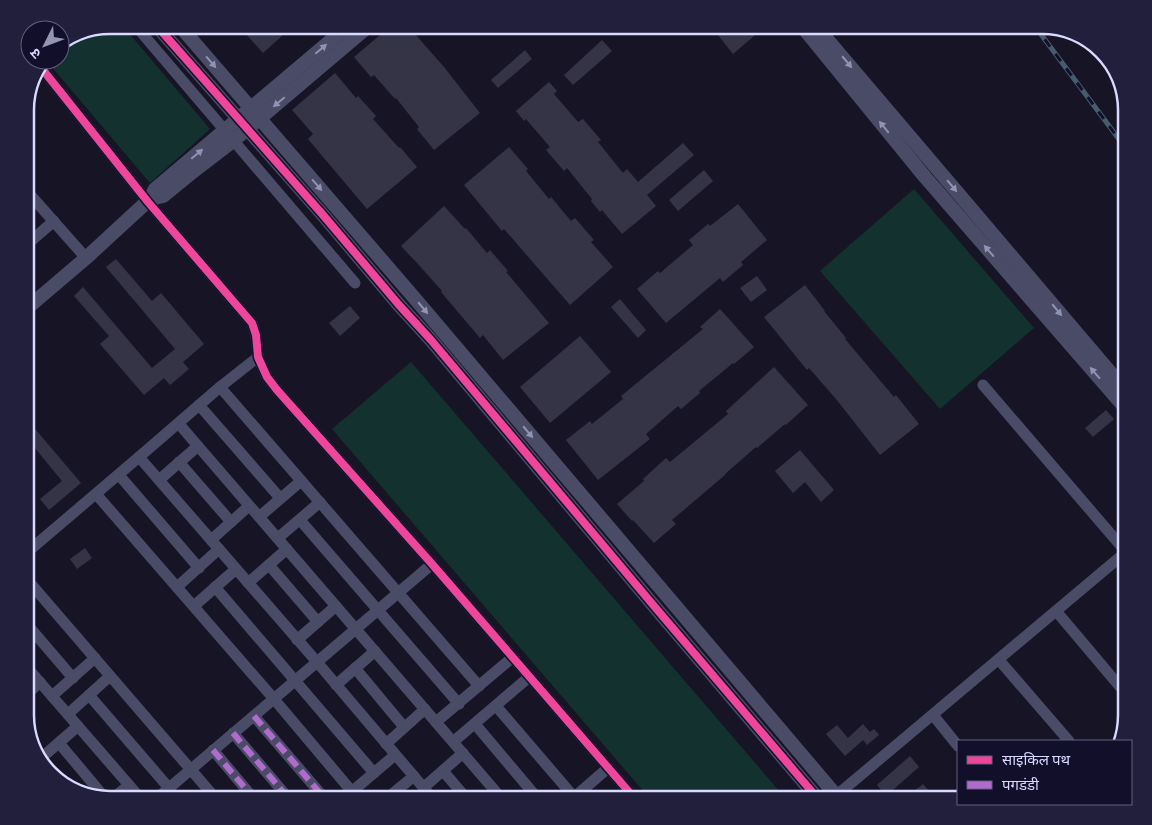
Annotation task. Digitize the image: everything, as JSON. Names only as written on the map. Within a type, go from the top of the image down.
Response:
[{"type":"street","points":[[143,34],[355,283]]},
{"type":"street","points":[[164,34],[323,214],[811,791]]},
{"type":"street","points":[[187,34],[417,301],[829,791]]},
{"type":"street","points":[[34,302],[149,201],[155,189],[243,124],[339,34]]},
{"type":"street","points":[[255,113],[358,34]]},
{"type":"street","points":[[808,34],[925,177],[1118,400]]},
{"type":"street","points":[[823,34],[1118,381]]},
{"type":"street","points":[[44,72],[252,323],[256,335],[258,357],[267,377],[277,390],[432,564],[628,791]]},
{"type":"street","points":[[34,199],[86,258]]},
{"type":"street","points":[[34,238],[54,221]]},
{"type":"street","points":[[34,546],[140,458],[220,387],[258,357]]},
{"type":"street","points":[[983,385],[1118,544]]},
{"type":"street","points":[[220,387],[479,686]]},
{"type":"street","points":[[200,405],[280,498]]},
{"type":"street","points":[[179,424],[495,791]]},
{"type":"street","points":[[159,480],[198,446]]},
{"type":"street","points":[[140,458],[426,791]]},
{"type":"street","points":[[179,462],[231,522]]},
{"type":"street","points":[[119,475],[198,568]]},
{"type":"street","points":[[259,516],[301,480]]},
{"type":"street","points":[[96,494],[352,791]]},
{"type":"street","points":[[278,538],[320,502]]},
{"type":"street","points":[[211,540],[250,506]]},
{"type":"street","points":[[300,520],[459,704]]},
{"type":"street","points":[[177,587],[219,549]]},
{"type":"street","points":[[248,583],[287,549]]},
{"type":"street","points":[[845,791],[1118,560]]},
{"type":"street","points":[[165,791],[432,564]]},
{"type":"street","points":[[269,565],[318,622]]},
{"type":"street","points":[[194,606],[236,568]]},
{"type":"street","points":[[34,587],[209,791]]},
{"type":"street","points":[[215,587],[374,773]]},
{"type":"street","points":[[297,640],[336,606]]},
{"type":"street","points":[[1056,611],[1118,684]]},
{"type":"street","points":[[34,632],[73,678]]},
{"type":"street","points":[[336,685],[375,651]]},
{"type":"street","points":[[52,696],[95,658]]},
{"type":"street","points":[[436,722],[513,658]]},
{"type":"street","points":[[999,660],[1068,740]]},
{"type":"street","points":[[355,668],[404,727]]},
{"type":"street","points":[[34,675],[135,791]]},
{"type":"street","points":[[68,714],[110,676]]},
{"type":"street","points":[[453,742],[529,677]]},
{"type":"street","points":[[34,688],[40,682]]},
{"type":"street","points":[[89,696],[168,788]]},
{"type":"street","points":[[496,706],[566,791]]},
{"type":"street","points":[[386,744],[425,709]]},
{"type":"street","points":[[933,715],[957,745]]},
{"type":"street","points":[[254,716],[318,791]]},
{"type":"street","points":[[475,724],[531,791]]},
{"type":"street","points":[[45,755],[78,726]]},
{"type":"street","points":[[233,733],[282,791]]},
{"type":"street","points":[[58,743],[99,791]]},
{"type":"street","points":[[213,750],[247,791]]},
{"type":"street","points":[[423,788],[463,753]]},
{"type":"street","points":[[360,791],[374,773],[395,755]]},
{"type":"street","points":[[582,791],[608,768]]},
{"type":"street","points":[[443,771],[460,791]]},
{"type":"street","points":[[398,791],[414,776]]},
{"type":"street","points":[[121,791],[129,784]]},
{"type":"green space","points":[[130,34],[210,129],[150,183],[54,70],[70,70],[70,46],[95,35]]},
{"type":"green space","points":[[914,189],[1034,328],[940,409],[820,271]]},
{"type":"green space","points":[[411,362],[779,791],[643,791],[332,429]]},
{"type":"building","points":[[246,34],[284,34],[263,53]]},
{"type":"building","points":[[381,34],[415,34],[480,113],[434,150],[396,98],[374,75],[371,77],[354,57]]},
{"type":"building","points":[[717,34],[756,34],[733,54]]},
{"type":"building","points":[[602,40],[612,51],[573,85],[564,75]]},
{"type":"building","points":[[525,50],[532,59],[498,88],[491,80]]},
{"type":"building","points":[[335,73],[356,98],[358,96],[376,116],[373,119],[417,167],[367,209],[308,139],[313,134],[292,110]]},
{"type":"building","points":[[549,82],[557,91],[554,94],[578,122],[583,119],[601,140],[598,142],[623,173],[627,169],[638,182],[683,143],[694,155],[647,195],[656,206],[622,234],[602,210],[600,212],[567,168],[564,171],[546,150],[550,147],[526,119],[524,121],[516,111]]},
{"type":"building","points":[[509,147],[528,169],[526,171],[549,199],[551,197],[571,221],[575,218],[594,240],[591,242],[613,267],[570,305],[504,229],[502,231],[464,185]]},
{"type":"building","points":[[704,170],[713,181],[678,211],[669,200]]},
{"type":"building","points":[[738,204],[767,240],[741,262],[743,265],[723,282],[720,278],[666,323],[637,289],[658,271],[660,273],[693,245],[689,240],[708,224],[710,226]]},
{"type":"building","points":[[444,206],[487,253],[490,250],[549,323],[503,360],[483,335],[480,338],[442,291],[401,246]]},
{"type":"building","points":[[116,259],[152,301],[161,293],[204,344],[183,362],[189,369],[170,385],[164,378],[144,395],[100,344],[109,336],[74,296],[83,287],[152,368],[175,349],[106,267]]},
{"type":"building","points":[[757,276],[767,290],[751,302],[740,288]]},
{"type":"building","points":[[805,285],[845,339],[894,397],[896,395],[919,424],[880,455],[836,399],[809,368],[807,370],[764,317]]},
{"type":"building","points":[[620,299],[646,330],[638,338],[611,307]]},
{"type":"building","points":[[350,306],[360,318],[340,336],[329,323]]},
{"type":"building","points":[[720,309],[754,347],[699,391],[700,393],[681,409],[678,406],[646,434],[650,439],[598,480],[566,440],[590,421],[592,424],[623,399],[621,396],[703,329],[700,327]]},
{"type":"building","points":[[580,336],[611,372],[550,423],[520,387]]},
{"type":"building","points":[[774,367],[808,405],[786,425],[756,447],[672,520],[676,524],[654,543],[617,504],[644,481],[643,479],[666,458],[670,462],[728,414],[726,411]]},
{"type":"building","points":[[1106,410],[1114,419],[1093,437],[1085,428]]},
{"type":"building","points":[[34,428],[81,483],[49,510],[40,499],[62,481],[34,447]]},
{"type":"building","points":[[800,450],[834,490],[821,502],[805,482],[793,493],[775,471]]},
{"type":"building","points":[[85,548],[92,558],[77,569],[70,559]]},
{"type":"building","points":[[863,724],[870,732],[874,729],[879,735],[867,745],[863,740],[845,756],[826,734],[837,725],[848,738]]},
{"type":"building","points":[[910,756],[919,767],[892,791],[882,791],[877,785]]},
{"type":"building","points":[[923,784],[929,791],[914,791]]},
{"type":"railway","points":[[1041,34],[1118,138]]},
{"type":"marked path","points":[[254,716],[318,791]]},
{"type":"marked path","points":[[233,733],[282,791]]},
{"type":"marked path","points":[[213,750],[247,791]]},
{"type":"cycle path","points":[[164,34],[431,340],[811,791]]},
{"type":"cycle path","points":[[45,72],[148,202],[252,323],[256,335],[258,357],[267,377],[277,390],[432,564],[628,791]]}]
